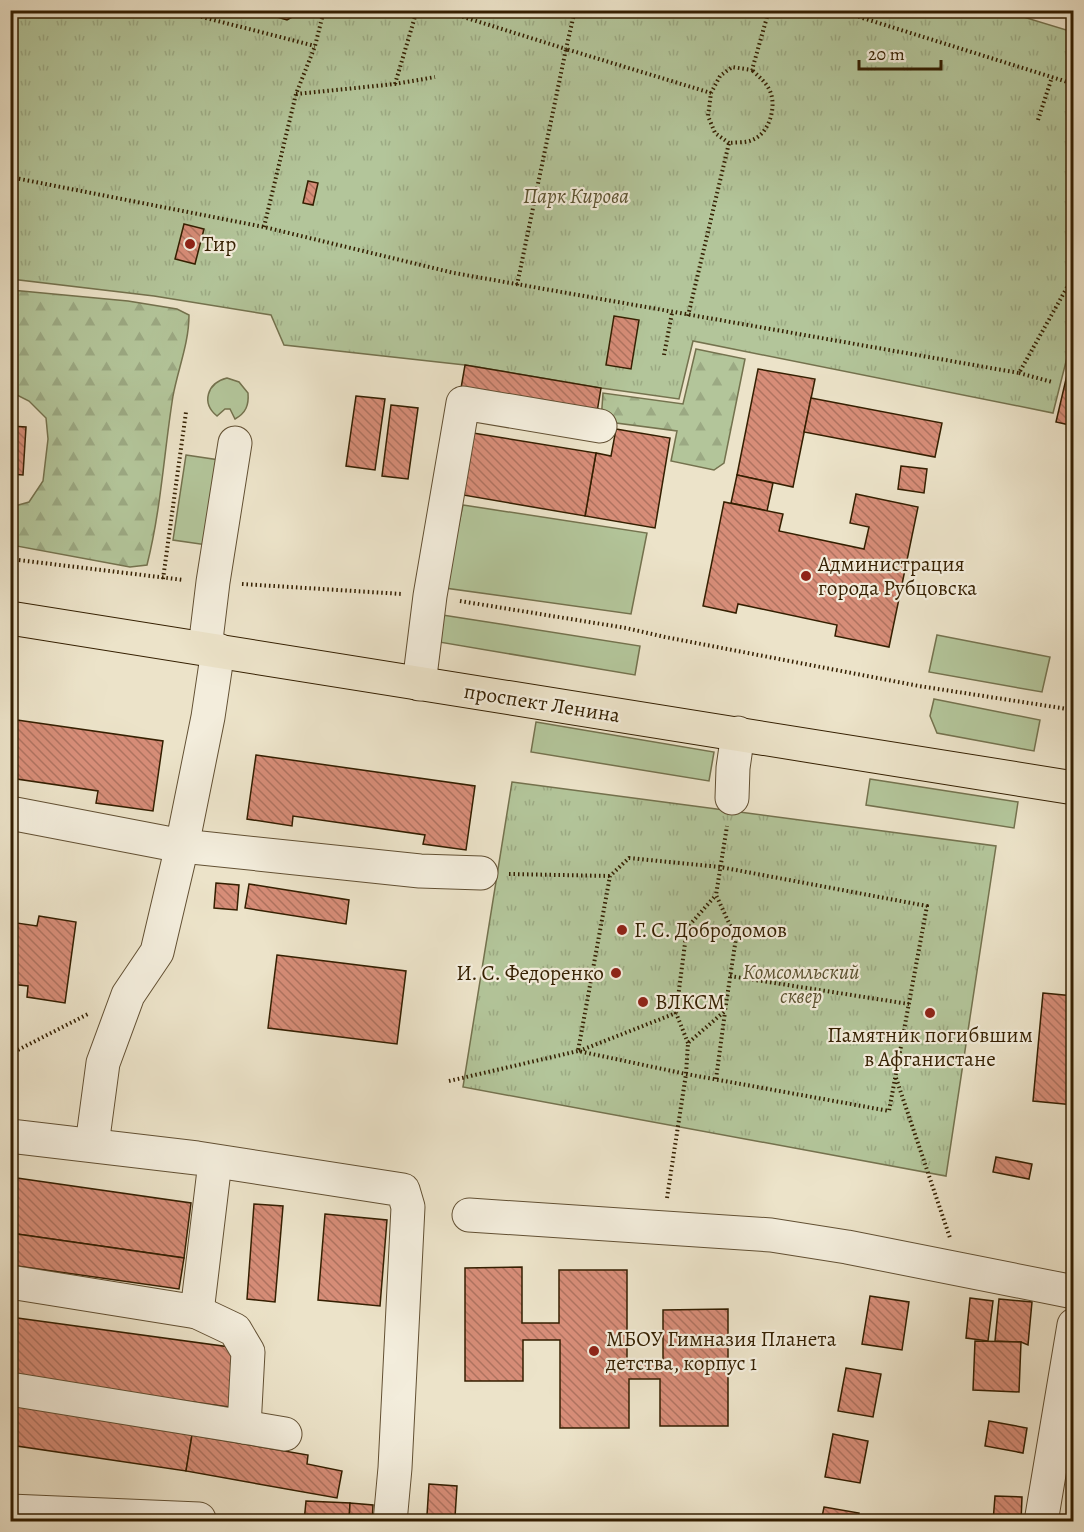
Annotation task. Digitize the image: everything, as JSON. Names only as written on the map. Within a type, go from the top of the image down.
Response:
[{"type":"main road","name":"проспект Ленина","points":[[10,618],[1074,788]]},
{"type":"street","points":[[419,684],[430,596],[463,403],[600,426]]},
{"type":"street","points":[[92,1145],[103,1063],[128,995],[157,952],[182,846],[208,717],[213,582],[235,443]]},
{"type":"street","points":[[732,798],[738,733]]},
{"type":"street","points":[[10,813],[182,846],[420,871],[482,873]]},
{"type":"street","points":[[10,1136],[197,1158],[403,1190],[408,1207],[395,1468],[390,1521]]},
{"type":"street","points":[[197,1312],[215,1162]]},
{"type":"street","points":[[469,1215],[771,1235],[1074,1292]]},
{"type":"street","points":[[10,1282],[197,1312],[235,1330],[248,1352],[244,1427]]},
{"type":"street","points":[[1041,1521],[1074,1325]]},
{"type":"street","points":[[10,1389],[285,1434]]},
{"type":"street","points":[[10,1511],[200,1519]]},
{"type":"path","points":[[175,10],[315,46]]},
{"type":"path","points":[[264,227],[296,94],[315,46],[324,10]]},
{"type":"path","points":[[395,84],[417,10]]},
{"type":"path","points":[[441,10],[711,93]]},
{"type":"path","points":[[517,285],[575,10]]},
{"type":"path","points":[[752,70],[769,10]]},
{"type":"path","points":[[837,10],[1074,84]]},
{"type":"path","points":[[732,67],[752,70],[765,82],[771,94],[772,113],[763,134],[752,141],[729,143],[715,133],[708,116],[711,93],[720,76],[732,67]]},
{"type":"path","points":[[296,94],[395,84],[435,77]]},
{"type":"path","points":[[1038,120],[1052,77]]},
{"type":"path","points":[[688,316],[729,143]]},
{"type":"path","points":[[10,177],[264,227],[454,273],[1019,373],[1052,382]]},
{"type":"path","points":[[1019,373],[1074,275]]},
{"type":"path","points":[[664,355],[672,313]]},
{"type":"path","points":[[163,579],[186,412]]},
{"type":"path","points":[[10,559],[163,579],[430,596],[626,628],[919,686],[1074,710]]},
{"type":"path","points":[[716,1079],[736,938],[716,896],[732,798]]},
{"type":"path","points":[[629,858],[720,867],[927,906],[889,1111],[686,1074],[578,1051],[610,876],[629,858]]},
{"type":"path","points":[[482,873],[610,876]]},
{"type":"path","points":[[663,1227],[686,1074],[688,1043],[676,1013],[687,928],[716,896]]},
{"type":"path","points":[[730,976],[909,1004]]},
{"type":"path","points":[[10,1054],[109,1002],[128,995]]},
{"type":"path","points":[[688,1043],[725,1011]]},
{"type":"path","points":[[449,1081],[578,1051],[676,1013]]},
{"type":"path","points":[[895,1077],[947,1226],[958,1269]]},
{"type":"green space","name":"Парк Кирова","points":[[1000,10],[1073,32],[1074,330],[1053,413],[693,341],[679,399],[465,365],[284,345],[271,315],[154,296],[11,279],[11,11]]},
{"type":"green space","points":[[11,290],[128,301],[177,309],[189,315],[185,346],[173,396],[159,502],[147,565],[130,567],[11,545],[11,507],[29,502],[43,481],[48,439],[46,418],[29,401],[11,392]]},
{"type":"green space","points":[[696,349],[745,359],[724,463],[714,470],[671,461],[677,431],[601,421],[603,393],[683,404]]},
{"type":"green space","points":[[227,378],[239,382],[248,393],[246,408],[235,419],[230,409],[225,409],[217,416],[212,411],[208,400],[208,394],[215,384]]},
{"type":"green space","points":[[186,455],[226,461],[214,546],[173,540]]},
{"type":"green space","points":[[463,505],[647,533],[631,614],[445,588]]},
{"type":"green space","points":[[436,614],[640,646],[635,675],[433,641]]},
{"type":"green space","points":[[937,635],[1050,657],[1042,692],[929,672]]},
{"type":"green space","points":[[934,699],[1040,720],[1034,751],[937,733],[930,716]]},
{"type":"green space","points":[[536,722],[714,752],[709,781],[531,752]]},
{"type":"green space","points":[[870,779],[1018,802],[1014,828],[866,805]]},
{"type":"green space","name":"Комсомльский сквер","points":[[512,782],[996,846],[946,1176],[463,1087]]},
{"type":"building","points":[[271,10],[305,10],[287,20],[270,15]]},
{"type":"building","points":[[308,181],[318,183],[313,205],[303,203]]},
{"type":"building","name":"Тир","points":[[184,224],[204,229],[195,264],[175,259]]},
{"type":"building","points":[[614,316],[639,320],[631,369],[606,365]]},
{"type":"building","points":[[1074,345],[1074,426],[1056,422]]},
{"type":"building","points":[[465,365],[601,388],[596,418],[460,394]]},
{"type":"building","points":[[758,369],[815,379],[793,487],[737,475]]},
{"type":"building","points":[[356,396],[385,399],[375,470],[346,466]]},
{"type":"building","points":[[811,398],[942,423],[935,457],[804,432]]},
{"type":"building","points":[[391,405],[418,408],[408,479],[382,476]]},
{"type":"building","points":[[10,426],[26,427],[23,475],[10,474]]},
{"type":"building","points":[[616,429],[670,438],[655,528],[585,516],[596,453],[611,456]]},
{"type":"building","points":[[473,433],[596,453],[585,516],[463,495]]},
{"type":"building","points":[[901,466],[927,469],[924,493],[898,489]]},
{"type":"building","points":[[737,475],[773,483],[767,511],[731,503]]},
{"type":"building","name":"Администрация города Рубцовска","points":[[856,494],[918,507],[889,647],[835,636],[837,625],[738,604],[736,613],[703,606],[724,502],[783,514],[779,531],[864,549],[869,527],[850,523]]},
{"type":"building","points":[[10,719],[163,741],[153,811],[96,803],[98,791],[10,778]]},
{"type":"building","points":[[256,755],[475,786],[466,850],[423,844],[425,835],[293,816],[292,826],[247,819]]},
{"type":"building","points":[[216,883],[239,885],[237,910],[214,908]]},
{"type":"building","points":[[249,884],[349,900],[346,924],[245,908]]},
{"type":"building","points":[[39,916],[76,922],[65,1003],[27,997],[28,986],[10,984],[10,922],[37,926]]},
{"type":"building","points":[[277,955],[406,971],[397,1044],[268,1028]]},
{"type":"building","points":[[1043,993],[1074,996],[1074,1105],[1033,1101]]},
{"type":"building","points":[[996,1157],[1032,1164],[1029,1179],[993,1172]]},
{"type":"building","points":[[10,1177],[191,1203],[184,1258],[10,1233]]},
{"type":"building","points":[[254,1204],[283,1206],[275,1302],[247,1299]]},
{"type":"building","points":[[325,1214],[387,1220],[380,1306],[318,1300]]},
{"type":"building","points":[[10,1233],[184,1258],[179,1289],[10,1265]]},
{"type":"building","name":"МБОУ Гимназия Планета детства, корпус 1","points":[[522,1267],[522,1323],[559,1323],[559,1270],[627,1270],[627,1362],[663,1362],[663,1310],[728,1309],[728,1426],[660,1426],[660,1379],[629,1379],[629,1428],[560,1428],[560,1340],[523,1340],[523,1381],[465,1381],[465,1268]]},
{"type":"building","points":[[870,1296],[909,1302],[902,1350],[862,1344]]},
{"type":"building","points":[[970,1298],[993,1301],[988,1341],[966,1338]]},
{"type":"building","points":[[999,1299],[1032,1302],[1028,1345],[1021,1342],[995,1341]]},
{"type":"building","points":[[10,1317],[237,1348],[229,1407],[10,1377]]},
{"type":"building","points":[[975,1341],[1021,1342],[1019,1392],[973,1390]]},
{"type":"building","points":[[846,1368],[881,1374],[873,1417],[838,1411]]},
{"type":"building","points":[[10,1405],[192,1435],[186,1471],[10,1445]]},
{"type":"building","points":[[989,1421],[1027,1428],[1023,1453],[985,1446]]},
{"type":"building","points":[[833,1434],[868,1441],[860,1483],[825,1477]]},
{"type":"building","points":[[192,1435],[308,1455],[307,1464],[342,1471],[337,1498],[186,1471]]},
{"type":"building","points":[[429,1484],[457,1486],[455,1517],[427,1515]]},
{"type":"building","points":[[995,1496],[1022,1497],[1021,1522],[993,1522]]},
{"type":"building","points":[[306,1501],[350,1503],[349,1522],[304,1522]]},
{"type":"building","points":[[350,1503],[373,1505],[372,1522],[349,1522]]},
{"type":"building","points":[[824,1507],[859,1513],[857,1522],[821,1522]]},
{"type":"place","name":"Тир","points":[[190,244]]},
{"type":"place","name":"Администрация города Рубцовска","points":[[806,576]]},
{"type":"place","name":"Г. С. Добродомов","points":[[622,930]]},
{"type":"place","name":"И. С. Федоренко","points":[[616,973]]},
{"type":"place","name":"ВЛКСМ","points":[[643,1002]]},
{"type":"place","name":"Памятник погибвшим в Афганистане","points":[[930,1013]]},
{"type":"place","name":"МБОУ Гимназия Планета детства, корпус 1","points":[[594,1351]]}]
